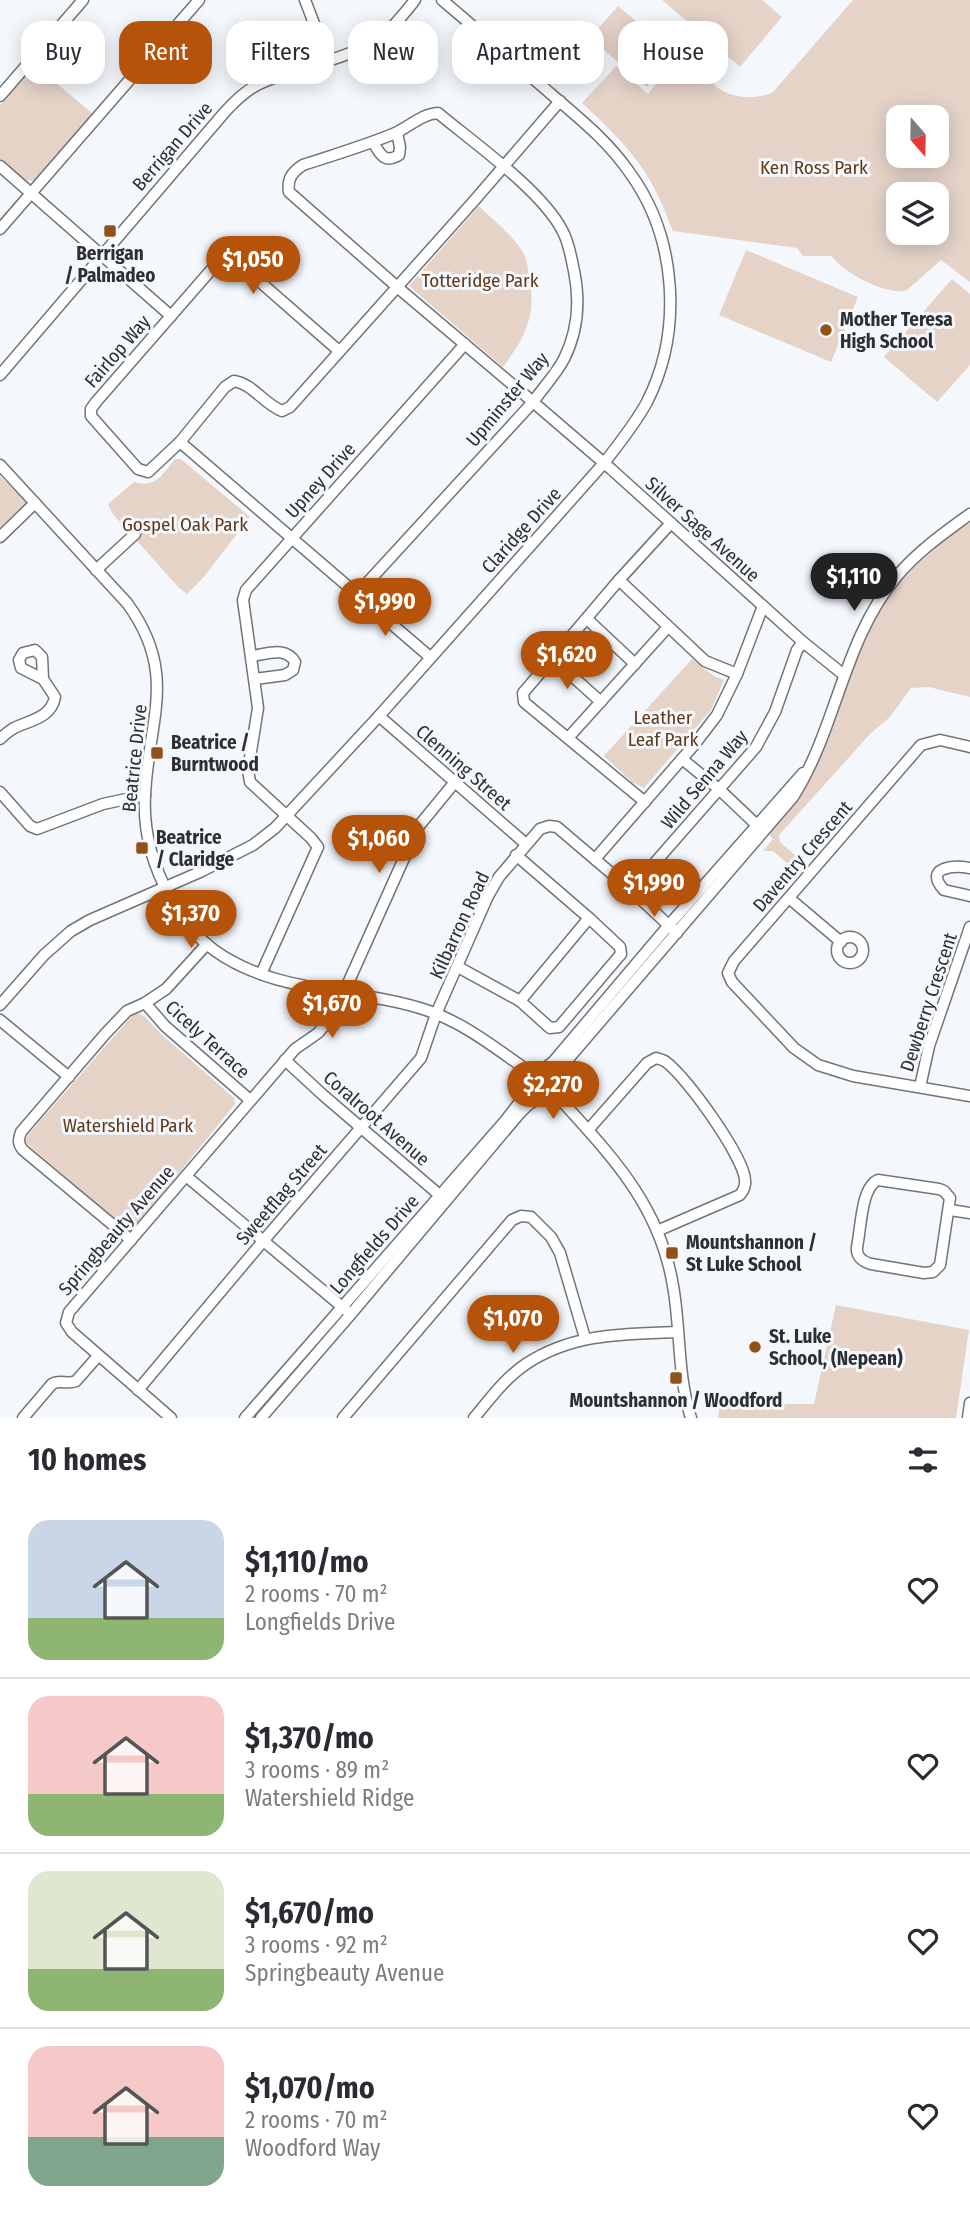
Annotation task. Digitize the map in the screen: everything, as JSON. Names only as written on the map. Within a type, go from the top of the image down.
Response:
[{"type":"street","points":[[0,96],[83,0]]},
{"type":"street","points":[[0,229],[198,0]]},
{"type":"street","points":[[305,0],[313,21]]},
{"type":"street","name":"Berrigan Drive","points":[[334,57],[375,40],[388,30],[415,0]]},
{"type":"street","name":"Claridge Drive","points":[[0,1005],[44,955],[71,931],[253,845],[275,828],[379,716],[604,463],[633,424],[657,379],[668,330],[669,278],[660,231],[631,174],[594,130],[442,0]]},
{"type":"street","name":"Berrigan Drive","points":[[0,375],[224,113],[242,95],[261,84]]},
{"type":"street","name":"Fairlop Way","points":[[339,351],[235,260],[228,258],[218,262],[96,402],[91,409],[91,416],[138,469],[148,472],[180,442],[225,387],[234,381],[243,382],[274,408],[282,411],[290,407],[560,101]]},
{"type":"street","name":"Upminster Way","points":[[357,594],[533,402],[556,372],[569,346],[579,301],[568,244],[561,229],[536,196],[438,113],[430,113],[397,132]]},
{"type":"street","points":[[397,132],[399,155],[386,159],[381,156],[373,142],[397,132]]},
{"type":"street","name":"Silver Sage Avenue","points":[[373,142],[294,170],[287,182],[289,192],[604,463],[762,606],[844,675]]},
{"type":"street","points":[[0,166],[171,316]]},
{"type":"street","name":"Upney Drive","points":[[288,815],[250,782],[248,769],[258,709],[243,600],[246,590],[464,344]]},
{"type":"street","points":[[180,442],[430,657]]},
{"type":"street","name":"Beatrice Drive","points":[[0,466],[127,603],[139,621],[155,661],[158,694],[145,794],[148,838],[158,872],[166,888],[181,914],[206,944],[234,962],[261,974],[316,989],[436,1014],[478,1036],[535,1072]]},
{"type":"street","points":[[0,537],[35,503]]},
{"type":"street","points":[[578,1119],[540,1098],[529,1097],[523,1086],[535,1072],[553,1062],[761,829],[815,756],[844,675],[866,624],[888,587],[923,549],[968,516]]},
{"type":"street","points":[[645,802],[524,702],[523,693],[618,580],[671,523]]},
{"type":"street","points":[[96,570],[135,534]]},
{"type":"street","points":[[618,580],[705,661],[737,674]]},
{"type":"street","points":[[673,929],[595,859],[717,715],[737,674],[762,606]]},
{"type":"street","points":[[587,619],[635,664]]},
{"type":"street","points":[[568,738],[668,627]]},
{"type":"street","name":"Wild Senna Way","points":[[631,890],[757,747],[766,732],[797,650],[803,642]]},
{"type":"street","points":[[252,656],[285,652],[291,654],[295,662],[293,670],[285,675],[255,679]]},
{"type":"street","points":[[552,658],[601,702]]},
{"type":"street","points":[[0,739],[14,728],[40,718],[50,710],[55,697],[43,680]]},
{"type":"street","name":"Clenning Street","points":[[379,716],[526,844]]},
{"type":"street","name":"Daventry Crescent","points":[[970,747],[940,740],[921,745],[734,961],[728,972],[732,982],[794,1048],[818,1065],[842,1074],[970,1096]]},
{"type":"street","points":[[682,759],[761,829]]},
{"type":"street","name":"Springbeauty Avenue","points":[[171,1418],[72,1332],[67,1326],[66,1318],[285,1060],[323,1027],[343,993],[418,827],[456,782]]},
{"type":"street","points":[[0,792],[30,826],[37,829],[103,804],[145,794]]},
{"type":"street","points":[[261,974],[318,847],[288,815]]},
{"type":"street","name":"Kilbarron Road","points":[[436,1014],[488,896],[516,855],[541,829],[557,827],[595,859]]},
{"type":"street","points":[[458,967],[520,1001],[550,1028],[559,1027],[621,954],[620,947],[516,855]]},
{"type":"street","points":[[970,868],[956,865],[945,867],[939,873],[938,880],[944,890],[970,896]]},
{"type":"street","points":[[789,898],[841,942]]},
{"type":"street","points":[[520,1001],[589,918]]},
{"type":"street","name":"Dewberry Crescent","points":[[920,1087],[929,1046],[970,927]]},
{"type":"street","points":[[540,1098],[673,929]]},
{"type":"street","points":[[131,1240],[20,1146],[18,1139],[127,1011],[145,1003],[175,980],[206,944]]},
{"type":"street","name":"Cicely Terrace","points":[[145,1003],[165,1027],[250,1100]]},
{"type":"street","name":"Sweetflag Street","points":[[138,1390],[421,1058],[436,1014]]},
{"type":"street","points":[[0,1020],[69,1077]]},
{"type":"street","name":"Beatrice Drive","points":[[500,1052],[523,1086]]},
{"type":"street","points":[[589,1129],[647,1063],[656,1058],[665,1061],[686,1082],[708,1111],[729,1143],[746,1177],[745,1188],[740,1195],[657,1231]]},
{"type":"street","name":"Coralroot Avenue","points":[[285,1060],[443,1198]]},
{"type":"street","points":[[535,1072],[548,1075],[551,1084],[578,1119],[622,1168],[639,1194],[657,1231],[674,1289],[681,1379],[691,1418]]},
{"type":"street","name":"Longfields Drive","points":[[261,1418],[351,1314],[505,1121],[519,1103],[523,1086]]},
{"type":"street","name":"Longfields Drive","points":[[245,1418],[342,1307],[519,1114],[540,1098]]},
{"type":"street","points":[[186,1176],[351,1314]]},
{"type":"street","points":[[883,1180],[940,1189],[950,1198],[950,1210],[940,1265],[933,1272],[924,1273],[871,1264],[859,1256],[857,1247],[867,1190],[873,1182],[883,1180]]},
{"type":"street","points":[[950,1210],[970,1213]]},
{"type":"street","points":[[343,1418],[512,1220],[521,1216],[531,1217],[551,1237],[560,1253],[585,1338]]},
{"type":"street","points":[[474,1418],[503,1384],[525,1365],[553,1349],[585,1338],[677,1332]]},
{"type":"street","points":[[23,1418],[52,1384],[76,1381],[98,1356]]},
{"type":"street","points":[[969,1416],[970,1403]]},
{"type":"green space","points":[[662,0],[762,0],[782,17],[740,67],[728,57],[728,21],[686,21]]},
{"type":"green space","name":"Ken Ross Park","points":[[853,0],[970,0],[970,282],[941,260],[907,290],[889,290],[855,276],[832,256],[803,256],[797,248],[673,231],[643,169],[614,134],[582,103],[599,84],[604,84],[604,79],[616,66],[618,84],[637,84],[648,94],[656,84],[714,84],[735,96],[761,96],[773,92]]},
{"type":"green space","points":[[618,6],[636,21],[618,21],[618,62],[604,50],[604,22]]},
{"type":"green space","points":[[21,81],[21,84],[57,84],[93,114],[34,180],[30,181],[16,175],[0,161],[0,105]]},
{"type":"green space","name":"Totteridge Park","points":[[479,206],[520,247],[527,265],[531,290],[528,324],[503,367],[409,286]]},
{"type":"green space","points":[[746,250],[858,297],[831,362],[719,315]]},
{"type":"green space","points":[[952,279],[970,294],[970,365],[937,402],[884,357]]},
{"type":"green space","name":"Gospel Oak Park","points":[[175,459],[181,459],[250,517],[203,578],[187,594],[112,513],[108,504],[134,482],[148,483],[158,479]]},
{"type":"green space","points":[[0,476],[27,502],[0,529]]},
{"type":"green space","points":[[970,523],[970,697],[929,687],[911,688],[890,717],[871,733],[779,835],[780,842],[805,861],[795,873],[795,870],[773,851],[763,851],[773,839],[769,834],[796,801],[803,787],[860,647],[894,588],[915,563],[940,541]]},
{"type":"green space","name":"Leather Leaf Park","points":[[692,659],[714,676],[724,680],[711,710],[644,788],[633,783],[604,756]]},
{"type":"green space","name":"Watershield Park","points":[[137,1013],[144,1016],[234,1098],[235,1104],[135,1227],[124,1227],[25,1142],[27,1136]]},
{"type":"green space","points":[[836,1305],[969,1330],[956,1418],[718,1418],[720,1404],[814,1404]]},
{"type":"place","name":"Berrigan / Palmadeo","points":[[110,231]]},
{"type":"place","name":"Mother Teresa High School","points":[[826,330]]},
{"type":"place","name":"Beatrice / Burntwood","points":[[157,753]]},
{"type":"place","name":"Beatrice / Claridge","points":[[142,848]]},
{"type":"place","name":"Mountshannon / St Luke School","points":[[672,1253]]},
{"type":"place","name":"St. Luke School, (Nepean)","points":[[755,1347]]},
{"type":"place","name":"Mountshannon / Woodford","points":[[676,1378]]}]
